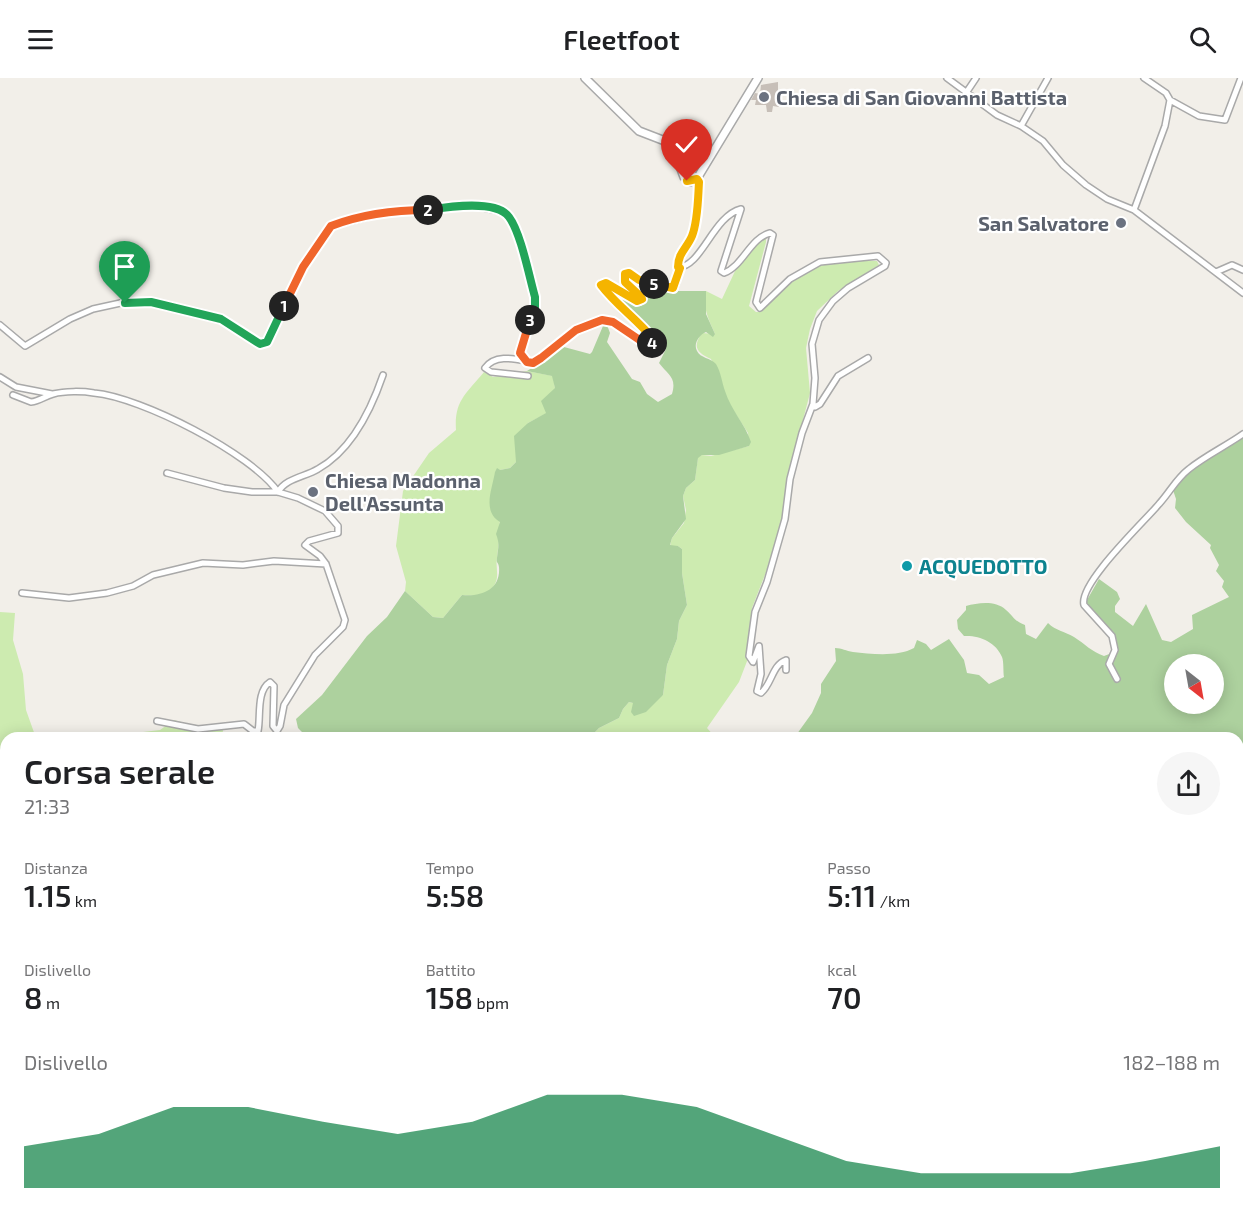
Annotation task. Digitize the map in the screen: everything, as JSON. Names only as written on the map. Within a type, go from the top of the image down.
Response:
[{"type":"street","points":[[585,78],[639,131],[655,136],[672,148],[687,181],[697,179],[758,78]]},
{"type":"street","points":[[947,78],[997,115],[1021,126],[1043,141],[1063,165],[1086,185],[1107,199],[1134,210],[1243,293]]},
{"type":"street","points":[[966,93],[976,78]]},
{"type":"street","points":[[1021,126],[1048,78]]},
{"type":"street","points":[[1144,78],[1166,93],[1170,100],[1199,116],[1226,120],[1241,78]]},
{"type":"street","points":[[1134,210],[1165,126],[1170,100]]},
{"type":"street","points":[[528,376],[491,372],[485,368],[498,359],[512,358],[533,363],[576,330],[602,320],[613,322],[647,345],[652,344],[653,339],[649,334],[622,310],[615,299],[602,287],[602,283],[608,284],[637,301],[642,299],[625,282],[625,274],[629,273],[639,280],[671,289],[676,285],[681,251],[692,238],[699,185],[697,179]]},
{"type":"street","points":[[0,325],[25,346],[70,319],[93,309],[125,303],[151,302],[221,319],[254,341],[264,344],[270,337],[303,267],[331,226],[387,212],[470,204],[505,213],[516,231],[535,297],[535,307],[520,353],[527,362]]},
{"type":"street","points":[[680,268],[698,254],[717,226],[728,215],[741,209],[722,271],[723,273],[734,267],[761,237],[770,233],[773,235],[756,302],[759,308],[790,279],[819,262],[878,256],[883,259],[885,266],[848,288],[833,302],[819,320],[812,344],[815,378],[813,404],[802,433],[790,479],[785,519],[767,582],[755,612],[749,656],[753,662],[759,646],[761,681],[757,685],[757,691],[761,693],[769,685],[777,667],[786,660],[786,670]]},
{"type":"street","points":[[1216,272],[1232,265],[1243,270]]},
{"type":"street","points":[[813,404],[815,407],[820,404],[838,376],[868,358]]},
{"type":"street","points":[[278,492],[284,484],[318,470],[339,451],[370,411],[383,375]]},
{"type":"street","points":[[0,377],[15,387],[53,394],[79,392],[112,395],[158,412],[237,456],[274,486],[278,492]]},
{"type":"street","points":[[13,395],[32,402],[53,394]]},
{"type":"street","points":[[1117,679],[1109,664],[1115,650],[1112,636],[1084,605],[1086,591],[1105,562],[1160,504],[1176,481],[1191,467],[1243,434]]},
{"type":"street","points":[[157,721],[198,729],[244,724],[253,731],[258,731],[257,718],[264,688],[270,682],[274,686],[273,726],[275,730],[279,730],[284,705],[315,655],[344,625],[344,614],[326,564],[320,556],[305,545],[309,541],[336,535],[339,530],[325,511],[312,503],[278,492],[252,492],[224,488],[167,473]]},
{"type":"street","points":[[22,593],[69,598],[107,593],[134,586],[153,575],[203,563],[243,565],[274,561],[326,564]]},
{"type":"green space","points":[[763,238],[766,238],[749,306],[756,312],[760,312],[791,282],[810,270],[842,261],[877,261],[879,265],[838,291],[817,311],[810,329],[806,348],[810,393],[786,485],[784,511],[768,567],[752,608],[748,641],[749,656],[739,682],[707,728],[711,732],[595,732],[619,718],[629,702],[633,703],[633,708],[663,695],[667,665],[677,639],[679,621],[687,605],[682,573],[682,549],[678,546],[670,546],[672,538],[684,523],[686,510],[683,496],[686,488],[695,480],[698,457],[749,446],[748,433],[728,402],[711,359],[699,352],[697,346],[702,333],[715,334],[708,318],[706,291],[722,299],[736,269]]},
{"type":"green space","points":[[627,280],[670,291],[706,291],[706,314],[715,334],[713,337],[706,332],[703,333],[697,340],[696,348],[698,353],[716,364],[728,398],[751,442],[749,446],[719,455],[702,455],[698,458],[695,480],[686,488],[683,496],[686,519],[672,538],[670,545],[682,549],[682,573],[687,605],[679,621],[677,639],[667,665],[663,695],[646,712],[634,716],[631,712],[633,703],[629,702],[619,718],[595,732],[302,732],[298,728],[296,719],[322,695],[367,636],[387,617],[405,591],[433,617],[443,618],[462,595],[483,593],[497,581],[499,567],[496,534],[500,522],[494,517],[490,506],[495,472],[497,468],[500,470],[510,468],[516,462],[514,436],[528,423],[546,413],[541,401],[555,388],[552,376],[527,371],[564,347],[590,354],[603,326],[607,325],[610,333],[607,342],[632,379],[640,382],[647,394],[658,402],[672,394],[672,380],[659,363],[666,349],[664,345],[620,305],[618,298],[641,306],[647,302],[643,293]]},
{"type":"green space","points":[[527,371],[553,376],[555,388],[547,413],[528,423],[516,447],[516,462],[510,468],[500,470],[500,525],[495,585],[486,593],[462,595],[443,618],[433,617],[405,591],[406,582],[396,546],[403,491],[429,453],[456,430],[457,412],[462,398],[484,372],[493,377]]},
{"type":"green space","points":[[1243,438],[1243,732],[798,732],[812,713],[821,693],[821,684],[836,661],[835,648],[860,653],[892,654],[914,648],[917,640],[926,644],[931,650],[949,639],[964,660],[967,673],[979,675],[989,684],[1004,677],[1003,659],[996,647],[981,638],[964,636],[958,629],[957,620],[966,610],[966,606],[986,603],[1002,607],[1025,625],[1026,634],[1036,639],[1048,623],[1104,656],[1112,653],[1115,644],[1095,616],[1087,611],[1087,600],[1099,579],[1117,592],[1120,599],[1115,606],[1115,612],[1133,626],[1146,604],[1162,640],[1171,642],[1193,629],[1192,615],[1229,597],[1222,587],[1224,581],[1216,571],[1219,565],[1210,548],[1211,545],[1186,522],[1175,508],[1176,499],[1173,490],[1188,471]]},
{"type":"green space","points":[[0,612],[15,613],[13,640],[23,674],[26,710],[34,732],[0,732]]},
{"type":"green space","points":[[174,720],[199,727],[243,721],[242,727],[223,730],[223,732],[143,732],[160,730]]},
{"type":"building","name":"Chiesa di San Giovanni Battista","points":[[778,82],[778,95],[781,95],[779,107],[773,106],[772,112],[767,112],[766,105],[755,105],[756,100],[751,100],[755,93],[760,94],[761,85]]},
{"type":"place","name":"Chiesa di San Giovanni Battista","points":[[764,97]]},
{"type":"place","name":"San Salvatore","points":[[1121,223]]},
{"type":"place","name":"Chiesa Madonna Dell'Assunta","points":[[313,492]]},
{"type":"place","name":"ACQUEDOTTO","points":[[907,566]]},
{"type":"route","points":[[125,303],[151,302],[221,319],[254,341],[264,344],[270,337],[303,267],[331,226],[387,212],[470,204],[505,213],[510,217],[516,231],[535,297],[535,307],[523,337],[520,353],[527,362],[533,363],[541,358],[576,330],[608,319],[647,345],[652,344],[653,339],[649,334],[622,310],[601,285],[604,282],[637,301],[642,299],[640,293],[625,282],[625,274],[629,273],[639,280],[671,289],[676,285],[681,251],[692,238],[699,182],[697,179],[693,182],[687,181]]}]
